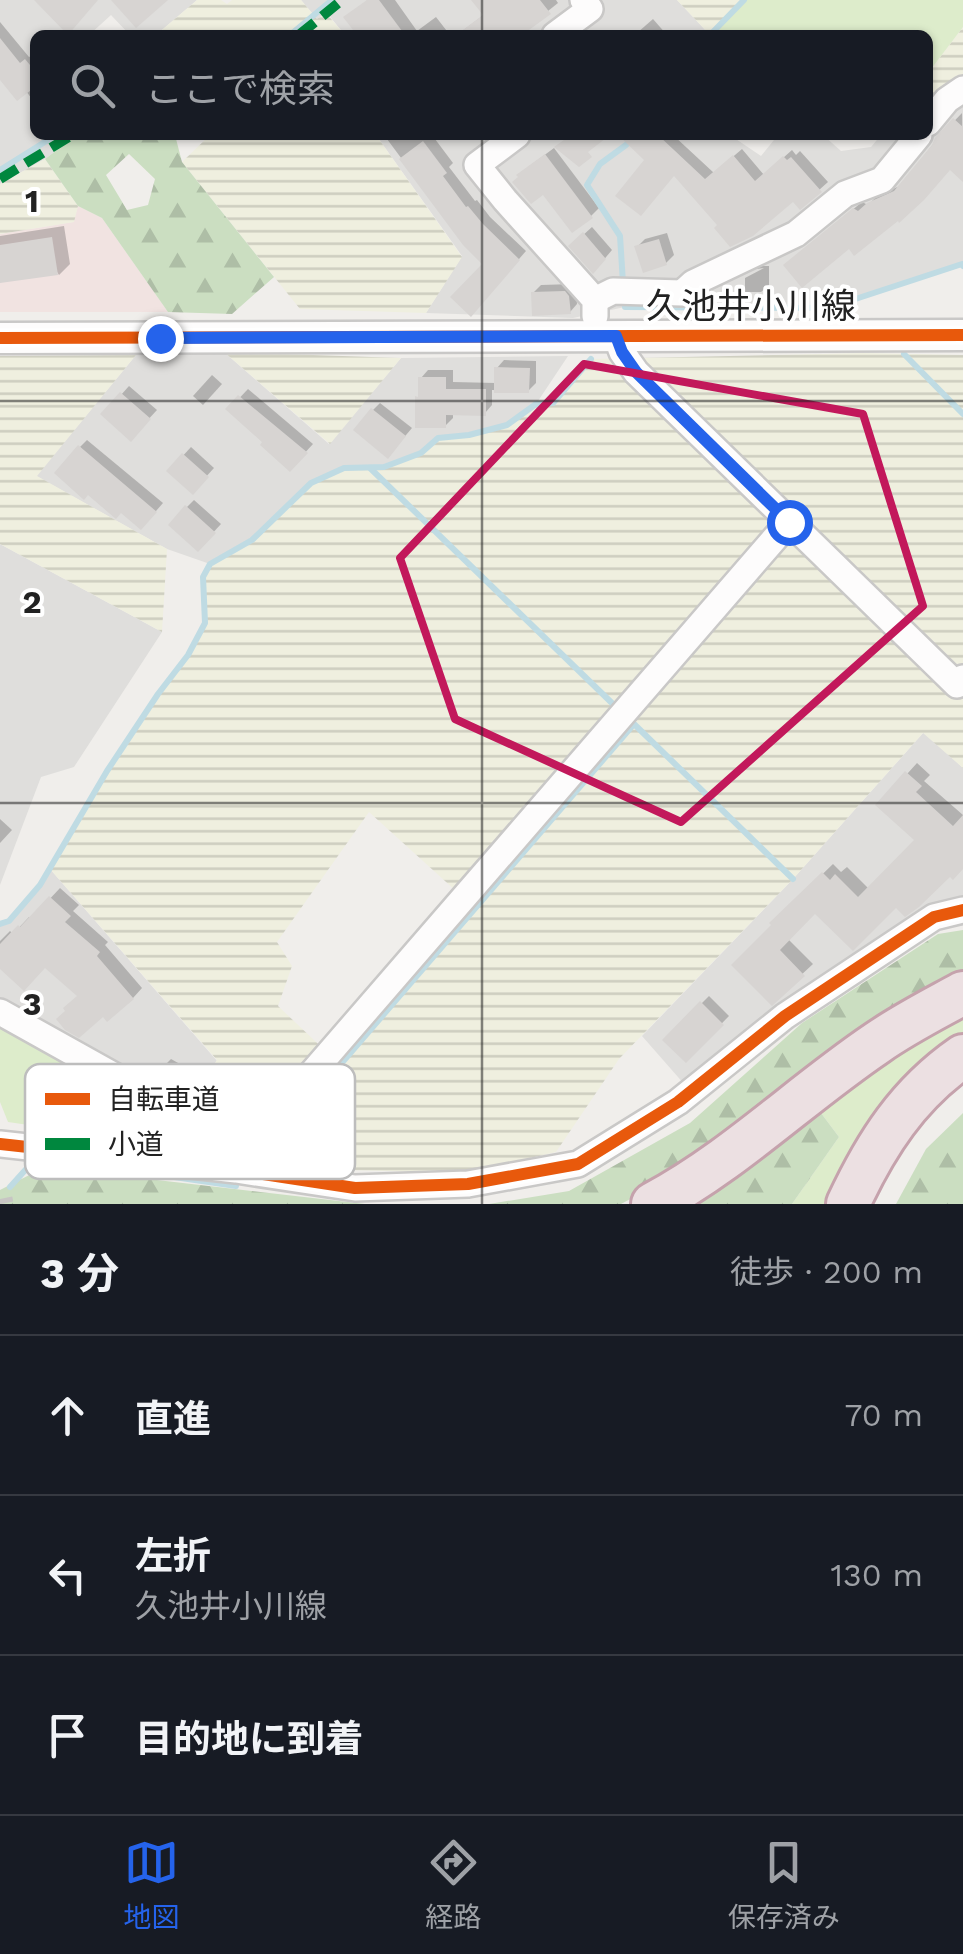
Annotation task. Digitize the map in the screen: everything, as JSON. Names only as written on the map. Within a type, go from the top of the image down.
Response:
[{"type":"highway","points":[[653,1204],[685,1187],[762,1132],[877,1042],[963,994]]},
{"type":"highway","points":[[848,1204],[889,1128],[963,1056]]},
{"type":"highway","points":[[874,1204],[897,1158],[963,1088]]},
{"type":"street","points":[[561,30],[590,9],[583,0]]},
{"type":"street","points":[[933,118],[947,100],[963,89]]},
{"type":"street","points":[[510,140],[477,165],[505,200],[613,294],[682,292],[796,234],[846,194],[882,180],[914,140]]},
{"type":"street","points":[[613,294],[605,336],[636,372],[957,685],[963,678]]},
{"type":"street","name":"久池井小川線","points":[[0,338],[963,335]]},
{"type":"street","points":[[321,1064],[789,522]]},
{"type":"street","points":[[296,1179],[355,1188],[468,1184],[578,1164],[678,1102],[785,1016],[934,917],[963,910]]},
{"type":"street","points":[[0,1012],[95,1064]]},
{"type":"street","points":[[0,1144],[25,1147]]},
{"type":"highlighted area","points":[[584,364],[863,414],[923,606],[681,822],[455,719],[400,558]]},
{"type":"shaded area","points":[[0,0],[197,0],[162,30],[125,30],[111,15],[94,30],[30,30],[30,140],[70,140],[0,184]]},
{"type":"shaded area","points":[[301,0],[677,0],[705,30],[341,30],[327,13],[318,20]]},
{"type":"shaded area","points":[[963,83],[963,266],[828,308],[625,307],[573,318],[426,313],[462,256],[380,140],[737,140],[761,156],[774,140],[829,140],[841,151],[871,147],[877,140],[933,140],[933,102]]},
{"type":"shaded area","points":[[78,206],[102,218],[168,312],[0,312],[0,234],[73,222]]},
{"type":"shaded area","points":[[224,352],[329,444],[401,358],[568,356],[536,404],[507,425],[438,438],[421,453],[384,467],[344,468],[311,483],[252,540],[210,564],[167,549],[36,476],[136,355]]},
{"type":"shaded area","points":[[0,544],[162,632],[74,767],[41,777],[0,885]]},
{"type":"shaded area","points":[[924,732],[963,768],[963,899],[685,1085],[642,1036],[793,879]]},
{"type":"shaded area","points":[[50,869],[217,1061],[215,1064],[112,1064],[0,1000],[0,924],[9,921]]},
{"type":"green space","points":[[197,0],[221,0],[227,4],[232,0],[301,0],[317,19],[326,13],[341,30],[162,30]]},
{"type":"green space","points":[[677,0],[744,0],[715,30],[705,30]]},
{"type":"green space","points":[[744,0],[963,0],[963,27],[933,66],[933,30],[715,30]]},
{"type":"green space","points":[[963,27],[963,83],[933,103],[933,66]]},
{"type":"green space","points":[[70,140],[176,140],[182,162],[274,277],[232,314],[168,312],[102,218],[78,206],[45,159]],"holes":[[[129,154],[155,179],[148,205],[127,210],[106,175]]]},
{"type":"green space","points":[[205,140],[380,140],[462,257],[426,313],[300,309],[182,162]]},
{"type":"green space","points":[[45,159],[78,206],[74,222],[0,234],[0,184]]},
{"type":"green space","points":[[224,352],[401,358],[330,444]]},
{"type":"green space","points":[[864,353],[963,355],[963,768],[923,733],[793,879],[619,1059],[556,1152],[466,1173],[355,1170],[355,1064],[214,1064],[217,1060],[50,869],[107,771],[188,655],[205,623],[203,577],[210,564],[252,540],[311,483],[344,468],[384,467],[421,453],[438,438],[507,425],[536,404],[554,403],[591,359]],"holes":[[[369,812],[467,901],[332,1057],[278,1006],[292,966],[277,942]]]},
{"type":"green space","points":[[136,355],[37,476],[167,549],[162,632],[0,544],[0,356]]},
{"type":"green space","points":[[963,930],[963,974],[703,1160],[621,1204],[489,1204],[569,1191],[690,1123],[802,1023],[938,934]]},
{"type":"green space","points":[[963,1013],[963,1035],[926,1059],[828,1204],[792,1204],[839,1137],[818,1109],[904,1043]]},
{"type":"green space","points":[[0,1028],[68,1064],[25,1064],[25,1124],[8,1122],[0,1102]]},
{"type":"green space","points":[[818,1109],[839,1137],[792,1204],[692,1204]]},
{"type":"green space","points":[[963,1113],[963,1204],[896,1204],[926,1149]]},
{"type":"green space","points":[[25,1177],[149,1179],[365,1204],[0,1204],[0,1190]]},
{"type":"building","points":[[34,0],[98,0],[72,30],[63,30]]},
{"type":"building","points":[[111,0],[168,0],[136,28]]},
{"type":"building","points":[[367,0],[379,0],[401,30],[353,30],[343,17]]},
{"type":"building","points":[[471,0],[540,0],[551,14],[529,30],[463,30],[483,15]]},
{"type":"building","points":[[0,38],[20,63],[25,59],[30,65],[30,91],[17,101],[0,80]]},
{"type":"building","points":[[953,118],[963,127],[963,182],[950,170],[899,223],[854,256],[849,249],[802,288],[783,265],[853,208],[858,211],[894,191]]},
{"type":"building","points":[[564,140],[604,140],[588,152],[592,157],[579,167],[554,147]]},
{"type":"building","points":[[623,140],[663,140],[705,179],[733,155],[755,181],[783,156],[787,160],[791,157],[822,192],[800,210],[793,202],[753,236],[730,247],[714,228],[717,225],[674,176],[641,216],[615,196],[644,160]]},
{"type":"building","points":[[423,141],[466,207],[520,260],[471,317],[450,297],[482,264],[463,245],[399,159]]},
{"type":"building","points":[[545,154],[593,218],[572,233],[543,195],[531,204],[512,182]]},
{"type":"building","points":[[583,232],[606,259],[593,274],[568,246]]},
{"type":"building","points":[[52,237],[58,275],[0,283],[0,245]]},
{"type":"building","points":[[659,239],[667,265],[643,273],[634,246]]},
{"type":"building","points":[[565,291],[571,314],[532,316],[531,292]]},
{"type":"building","points":[[494,367],[530,368],[529,393],[494,393]]},
{"type":"building","points":[[418,377],[446,377],[446,389],[486,389],[486,416],[446,415],[446,428],[415,428]]},
{"type":"building","points":[[120,392],[151,419],[131,442],[100,414]]},
{"type":"building","points":[[238,395],[308,453],[290,472],[225,409]]},
{"type":"building","points":[[371,408],[406,436],[388,459],[353,430]]},
{"type":"building","points":[[78,445],[157,512],[141,530],[121,513],[116,519],[88,495],[84,500],[54,473]]},
{"type":"building","points":[[182,453],[209,477],[193,495],[166,471]]},
{"type":"building","points":[[185,505],[216,533],[198,552],[168,525]]},
{"type":"building","points":[[905,771],[922,786],[916,792],[953,826],[963,815],[963,869],[905,917],[896,908],[853,951],[815,914],[780,950],[805,976],[772,1006],[731,965],[822,872],[830,880],[835,874],[858,897],[914,840],[875,805]]},
{"type":"building","points":[[49,896],[71,916],[65,922],[100,952],[97,956],[134,999],[107,1022],[103,1017],[79,1038],[56,1019],[77,996],[45,968],[24,991],[0,969],[0,944]]},
{"type":"building","points":[[700,1001],[724,1025],[686,1063],[662,1040]]},
{"type":"waterway","points":[[296,30],[332,0]]},
{"type":"waterway","points":[[715,30],[744,0]]},
{"type":"waterway","points":[[0,170],[48,140]]},
{"type":"waterway","points":[[623,283],[620,236],[587,185],[600,164],[630,140]]},
{"type":"waterway","points":[[624,296],[625,307],[828,308],[963,266]]},
{"type":"waterway","points":[[904,354],[963,414]]},
{"type":"waterway","points":[[0,924],[9,921],[40,885],[107,771],[188,655],[205,623],[203,577],[210,564],[252,540],[311,483],[344,468],[384,467],[421,453],[438,438],[507,425],[536,404],[553,403],[591,359]]},
{"type":"waterway","points":[[370,468],[615,706]]},
{"type":"waterway","points":[[341,1064],[634,724],[793,879]]},
{"type":"waterway","points":[[10,1187],[25,1170]]},
{"type":"waterway","points":[[188,1179],[236,1186]]},
{"type":"tunnel","points":[[0,1199],[1,1204]]},
{"type":"marked path","points":[[305,30],[342,0]]},
{"type":"marked path","points":[[0,179],[64,140]]},
{"type":"cycle path","points":[[0,338],[963,335]]},
{"type":"cycle path","points":[[296,1179],[355,1188],[468,1184],[578,1164],[678,1102],[785,1016],[934,917],[963,910]]},
{"type":"cycle path","points":[[0,1144],[25,1147]]},
{"type":"route","points":[[160,338],[616,336],[636,372],[789,522]]}]
